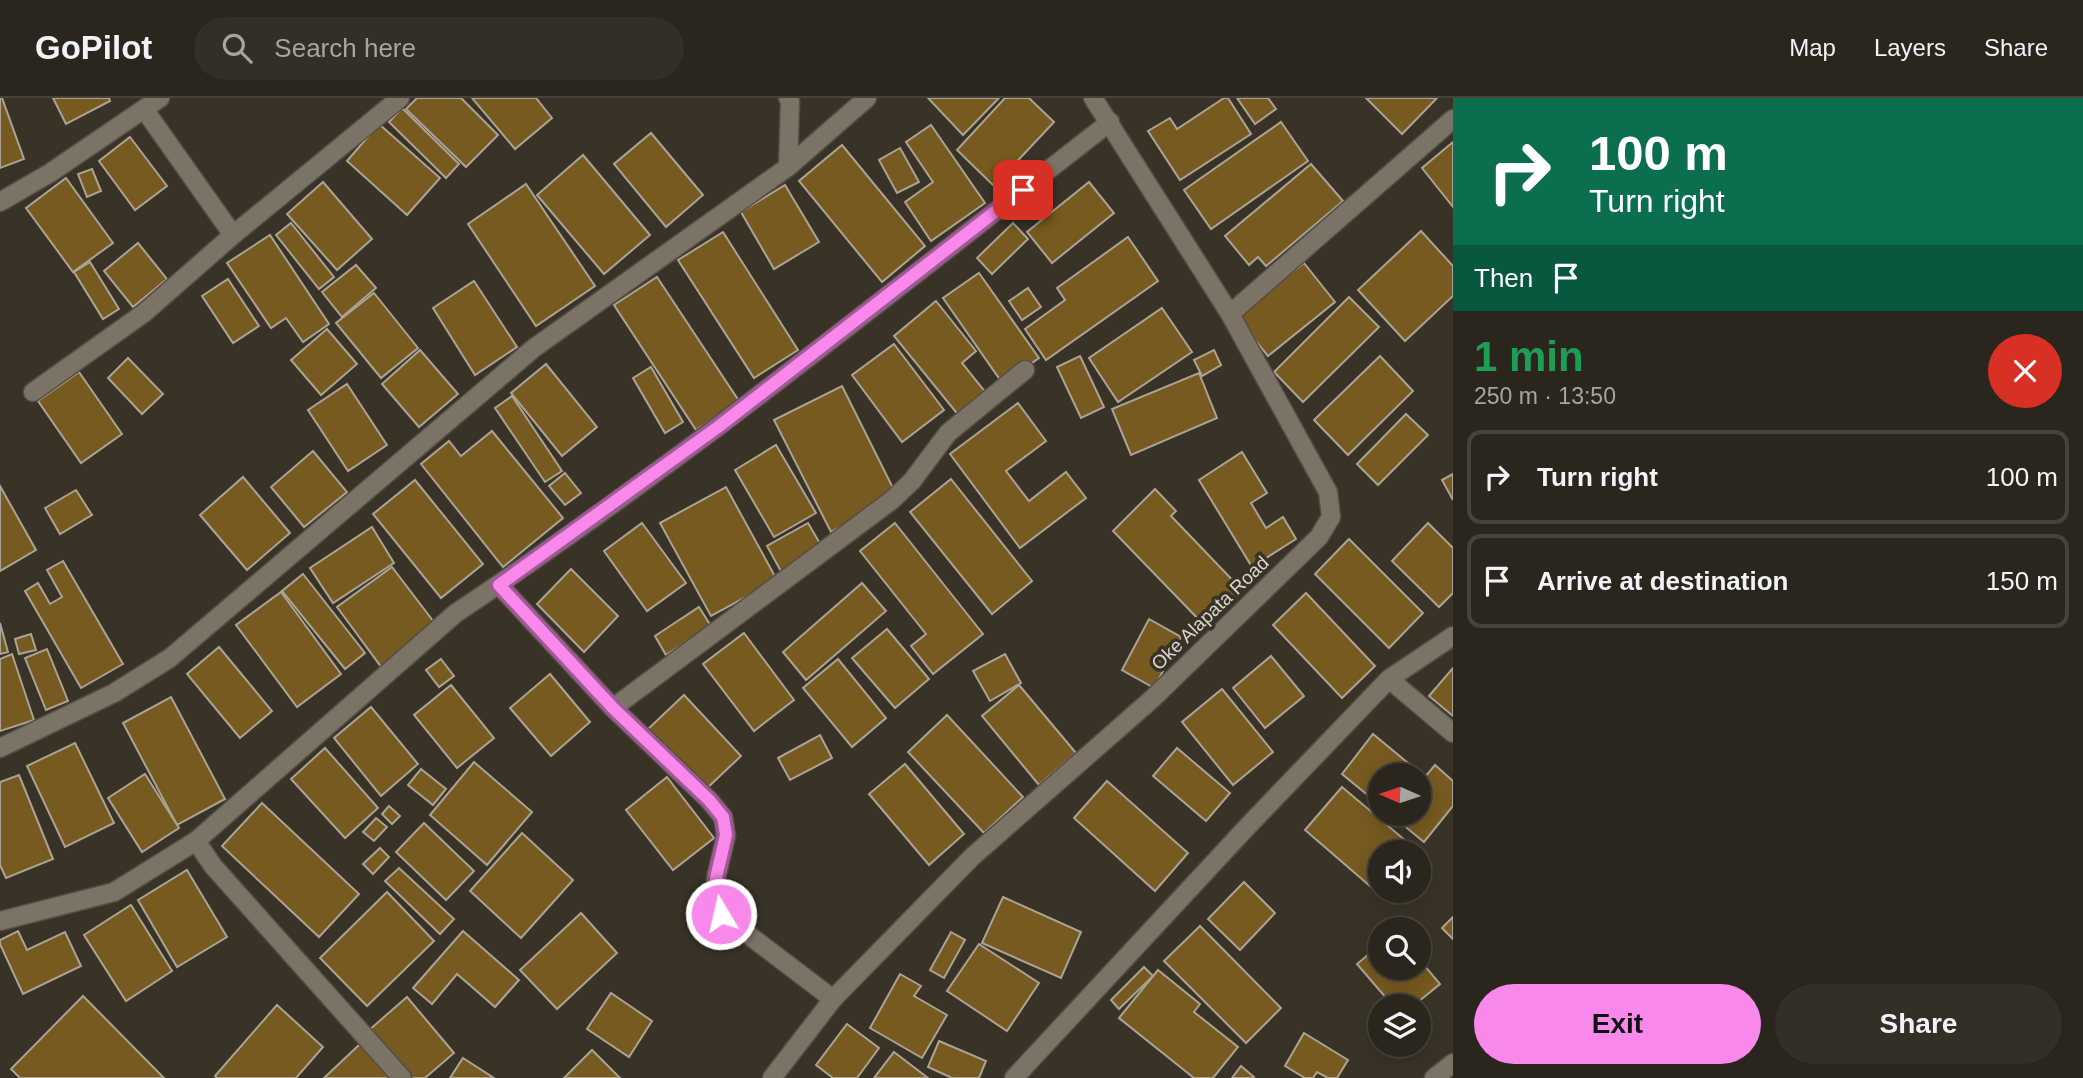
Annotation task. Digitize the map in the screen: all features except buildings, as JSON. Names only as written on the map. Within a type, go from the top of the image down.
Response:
[{"type":"street","points":[[0,202],[50,173],[160,98]]},
{"type":"street","points":[[33,392],[144,313],[233,235],[400,98]]},
{"type":"street","points":[[788,98],[788,167]]},
{"type":"street","points":[[0,748],[114,693],[170,658],[534,348],[788,167],[867,98]]},
{"type":"street","name":"Oke Alapata Road","points":[[772,1078],[833,999],[972,857],[1192,661],[1319,537],[1331,517],[1328,492],[1230,314],[1093,98]]},
{"type":"street","points":[[144,109],[233,235]]},
{"type":"street","points":[[1230,314],[1453,119]]},
{"type":"street","points":[[0,921],[114,892],[196,841],[456,613],[718,427],[1110,122]]},
{"type":"street","points":[[613,708],[892,500],[912,481],[948,433],[1025,370]]},
{"type":"street","points":[[499,585],[613,708],[709,800],[723,817],[726,835],[716,878],[715,898],[721,914],[833,999]]},
{"type":"street","points":[[1014,1078],[1247,827],[1389,679],[1453,636]]},
{"type":"street","points":[[1389,679],[1453,733]]},
{"type":"street","points":[[196,841],[212,866],[402,1078]]},
{"type":"street","points":[[1434,1078],[1453,1063]]},
{"type":"route","points":[[721,914],[715,898],[716,878],[726,835],[723,817],[709,800],[613,708],[499,585],[718,427],[1023,190]]}]
